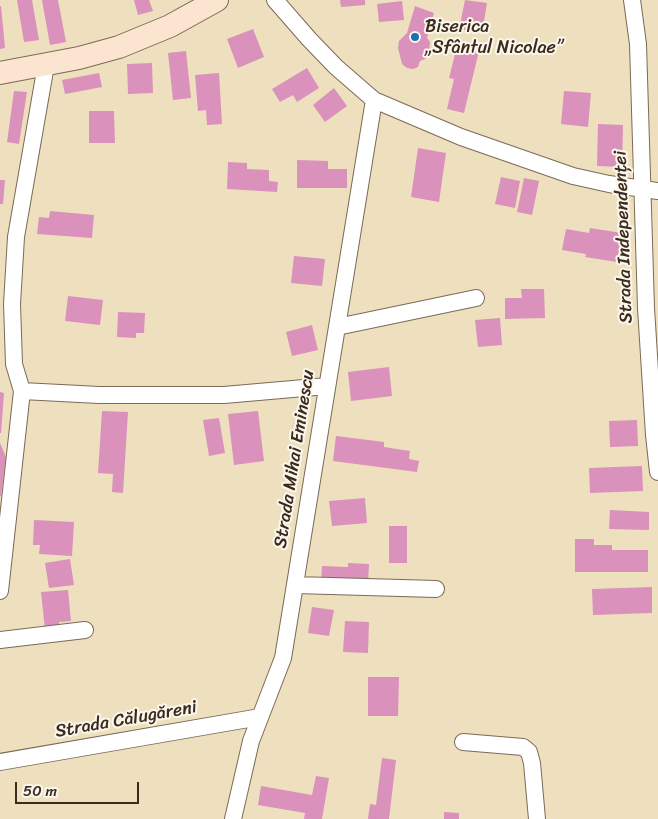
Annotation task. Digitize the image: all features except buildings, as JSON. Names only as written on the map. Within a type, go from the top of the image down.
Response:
[{"type":"main road","points":[[0,73],[79,58],[119,47],[144,38],[217,0]]},
{"type":"street","points":[[275,0],[322,53],[374,100],[461,138],[573,176],[650,191]]},
{"type":"street","name":"Strada Independenței","points":[[632,0],[638,44],[650,191],[646,308],[658,472]]},
{"type":"street","points":[[0,591],[22,391],[7,366],[16,237],[46,65]]},
{"type":"street","name":"Strada Mihai Eminescu","points":[[232,819],[252,741],[283,658],[374,100]]},
{"type":"street","points":[[337,327],[476,298]]},
{"type":"street","points":[[22,391],[99,395],[224,395],[328,386]]},
{"type":"street","points":[[294,585],[436,589]]},
{"type":"street","points":[[0,640],[85,630]]},
{"type":"street","name":"Strada Călugăreni","points":[[0,762],[260,717]]},
{"type":"street","points":[[463,742],[523,747],[529,752],[532,763],[537,819]]},
{"type":"place","name":"Biserica „Sfântul Nicolae”","points":[[415,37]]}]
